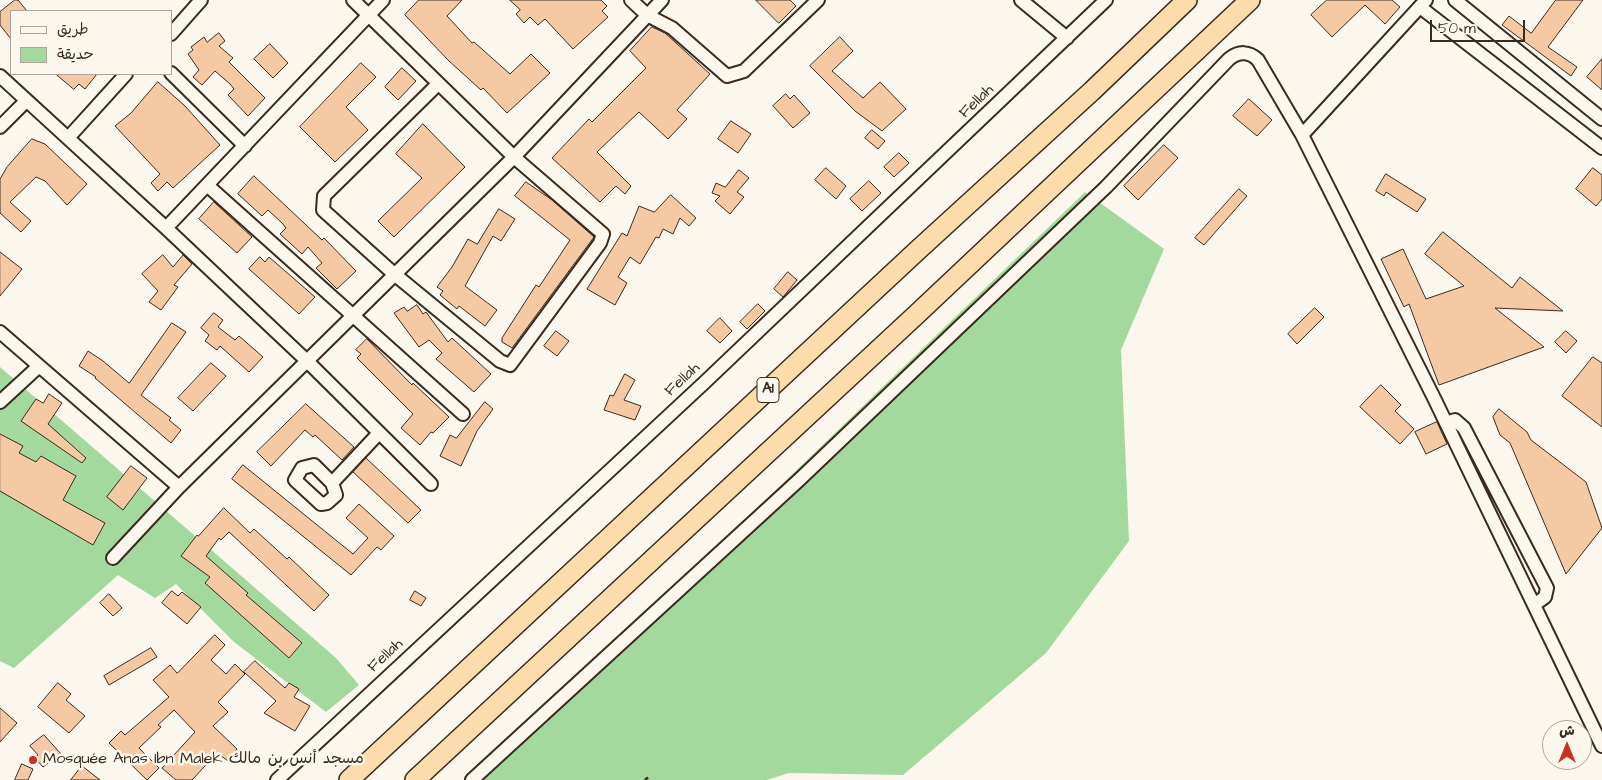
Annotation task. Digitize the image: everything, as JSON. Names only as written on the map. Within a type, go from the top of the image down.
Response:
[{"type":"highway","name":"A1","points":[[349,780],[926,242],[1092,91],[1187,0]]},
{"type":"highway","points":[[415,780],[917,314],[1250,0]]},
{"type":"street","points":[[172,33],[200,0]]},
{"type":"street","points":[[353,0],[514,157],[603,235],[600,243],[515,362],[510,365],[500,361],[393,273],[326,214],[322,200],[438,84]]},
{"type":"street","points":[[166,228],[383,0]]},
{"type":"street","points":[[631,0],[647,15],[672,28],[727,76],[744,71],[818,0]]},
{"type":"street","points":[[113,558],[179,487],[352,317],[393,273],[514,157],[662,0]]},
{"type":"street","points":[[1022,0],[1067,38]]},
{"type":"street","name":"Fellah","points":[[277,780],[705,382],[1106,0]]},
{"type":"street","points":[[1455,0],[1602,119]]},
{"type":"street","points":[[1302,135],[1423,4],[1602,148]]},
{"type":"street","points":[[472,780],[827,453],[1106,187],[1232,56],[1248,53],[1258,60],[1302,135],[1446,423],[1602,746]]},
{"type":"street","points":[[172,74],[245,146]]},
{"type":"street","points":[[68,138],[125,75]]},
{"type":"street","points":[[0,76],[166,228],[307,361],[431,484]]},
{"type":"street","points":[[0,127],[26,101]]},
{"type":"street","points":[[207,185],[352,317],[463,414]]},
{"type":"street","points":[[0,332],[38,367],[179,487]]},
{"type":"street","points":[[0,402],[38,367]]},
{"type":"street","points":[[1446,423],[1455,420],[1462,424],[1547,588],[1545,597],[1534,605]]},
{"type":"street","points":[[332,483],[380,433]]},
{"type":"path","points":[[645,780],[651,775]]},
{"type":"green space","points":[[1085,192],[1164,249],[1121,350],[1129,541],[1046,653],[903,775],[789,773],[767,780],[475,780]]},
{"type":"green space","points":[[0,367],[336,658],[359,685],[326,712],[234,642],[176,584],[155,598],[118,575],[14,668],[0,661]]},
{"type":"building","points":[[15,0],[18,0],[26,10],[10,10],[10,38],[0,25],[0,12]]},
{"type":"building","points":[[419,0],[462,0],[447,16],[472,43],[474,42],[510,74],[531,54],[550,73],[507,113],[483,88],[481,90],[449,61],[405,15]]},
{"type":"building","points":[[510,0],[601,0],[607,6],[602,11],[608,17],[573,49],[545,19],[538,25],[530,17],[524,23],[516,14],[520,10]]},
{"type":"building","points":[[756,0],[790,0],[796,6],[779,23]]},
{"type":"building","points":[[1327,0],[1392,0],[1400,7],[1385,24],[1365,5],[1332,37],[1311,15]]},
{"type":"building","points":[[1556,0],[1583,0],[1548,47],[1577,67],[1571,76],[1502,25],[1509,16],[1531,33]]},
{"type":"building","points":[[652,27],[665,33],[710,74],[677,110],[687,119],[668,139],[639,112],[597,152],[631,186],[625,194],[616,186],[600,202],[552,158],[589,119],[592,122],[646,68],[630,51]]},
{"type":"building","points":[[219,33],[225,41],[219,46],[233,58],[229,62],[265,98],[248,116],[228,95],[234,89],[215,71],[202,85],[193,77],[199,70],[188,54],[193,50],[191,47],[204,37],[207,42]]},
{"type":"building","points":[[840,37],[853,51],[832,71],[863,98],[880,82],[906,109],[882,131],[855,111],[810,66]]},
{"type":"building","points":[[270,44],[288,63],[273,78],[254,59]]},
{"type":"building","points":[[1602,59],[1602,90],[1587,77]]},
{"type":"building","points":[[361,63],[376,77],[346,107],[368,130],[335,162],[300,127]]},
{"type":"building","points":[[402,68],[416,81],[398,100],[385,87]]},
{"type":"building","points":[[57,75],[96,75],[85,89],[79,84],[74,89]]},
{"type":"building","points":[[158,82],[185,106],[220,145],[173,188],[167,182],[158,191],[151,183],[160,174],[115,126],[131,113]]},
{"type":"building","points":[[786,94],[790,99],[794,95],[810,113],[793,128],[773,106]]},
{"type":"building","points":[[1249,99],[1272,120],[1257,136],[1233,116]]},
{"type":"building","points":[[731,121],[751,134],[738,153],[718,139]]},
{"type":"building","points":[[423,124],[465,167],[394,237],[378,221],[422,178],[396,154]]},
{"type":"building","points":[[872,130],[885,141],[878,149],[865,138]]},
{"type":"building","points":[[32,139],[45,144],[87,184],[67,205],[45,181],[36,177],[10,202],[31,221],[21,232],[0,213],[0,179],[7,167]]},
{"type":"building","points":[[1164,145],[1178,158],[1138,200],[1124,186]]},
{"type":"building","points":[[899,153],[909,163],[894,177],[884,167]]},
{"type":"building","points":[[826,168],[846,186],[836,199],[815,180]]},
{"type":"building","points":[[1593,168],[1602,175],[1602,199],[1596,206],[1576,189]]},
{"type":"building","points":[[739,170],[749,178],[737,192],[744,197],[730,214],[715,201],[720,196],[712,193],[716,183],[725,187]]},
{"type":"building","points":[[1386,174],[1426,199],[1417,212],[1386,192],[1384,196],[1376,191]]},
{"type":"building","points":[[254,176],[322,240],[324,238],[356,271],[337,289],[316,268],[322,263],[308,247],[302,254],[280,234],[286,228],[282,223],[268,210],[262,216],[238,194]]},
{"type":"building","points":[[869,181],[881,193],[862,211],[850,199]]},
{"type":"building","points":[[526,182],[552,200],[594,237],[512,348],[502,342],[502,338],[536,285],[539,287],[570,240],[515,196]]},
{"type":"building","points":[[1239,189],[1247,196],[1204,245],[1195,238]]},
{"type":"building","points":[[671,195],[696,218],[689,226],[680,218],[673,234],[663,229],[659,238],[656,237],[640,264],[630,257],[618,277],[627,283],[615,305],[587,289],[622,233],[627,236],[639,206],[654,212]]},
{"type":"building","points":[[214,202],[252,237],[237,253],[199,219]]},
{"type":"building","points":[[499,209],[515,219],[501,241],[493,236],[465,286],[497,310],[485,326],[459,306],[457,309],[440,295],[443,291],[437,287],[452,267],[468,239],[477,244]]},
{"type":"building","points":[[1443,232],[1512,288],[1520,277],[1563,311],[1495,308],[1544,347],[1439,385],[1409,304],[1404,307],[1381,259],[1403,249],[1426,299],[1464,286],[1425,254]]},
{"type":"building","points":[[0,252],[22,269],[0,296]]},
{"type":"building","points":[[163,255],[173,267],[183,255],[192,264],[174,285],[178,287],[161,310],[149,302],[158,291],[142,274]]},
{"type":"building","points":[[260,257],[265,262],[269,257],[315,297],[299,314],[249,269]]},
{"type":"building","points":[[788,272],[797,280],[783,297],[774,289]]},
{"type":"building","points":[[758,304],[765,311],[747,329],[740,322]]},
{"type":"building","points":[[417,305],[423,314],[426,312],[448,342],[452,338],[491,374],[474,392],[436,359],[442,353],[429,340],[419,347],[394,313],[404,307],[407,311]]},
{"type":"building","points":[[1315,308],[1324,317],[1297,344],[1288,334]]},
{"type":"building","points":[[214,313],[223,320],[218,327],[235,340],[239,336],[263,357],[249,372],[220,346],[217,350],[205,341],[209,335],[201,328]]},
{"type":"building","points":[[720,318],[732,331],[720,343],[707,331]]},
{"type":"building","points":[[172,323],[186,332],[141,395],[171,418],[169,420],[181,430],[171,443],[96,377],[79,366],[88,351],[129,383]]},
{"type":"building","points":[[556,331],[569,341],[557,356],[544,346]]},
{"type":"building","points":[[1566,331],[1577,341],[1566,353],[1555,342]]},
{"type":"building","points":[[367,339],[412,385],[413,383],[449,417],[433,433],[431,432],[420,445],[401,428],[413,414],[357,358],[361,354],[356,350]]},
{"type":"building","points":[[1593,357],[1602,363],[1602,427],[1562,396]]},
{"type":"building","points":[[211,363],[226,376],[193,411],[178,398]]},
{"type":"building","points":[[625,374],[635,380],[624,400],[641,406],[635,420],[604,410],[610,395],[613,396]]},
{"type":"building","points":[[1381,385],[1401,405],[1395,411],[1414,429],[1400,444],[1360,407]]},
{"type":"building","points":[[49,394],[62,403],[48,424],[86,458],[82,463],[21,421],[36,399],[43,403]]},
{"type":"building","points":[[485,402],[493,409],[477,431],[461,466],[440,456],[450,435],[456,438]]},
{"type":"building","points":[[306,404],[354,447],[342,460],[315,435],[313,437],[305,430],[271,466],[257,452]]},
{"type":"building","points":[[1499,409],[1527,432],[1531,440],[1586,482],[1602,528],[1566,574],[1510,443],[1500,435],[1493,417]]},
{"type":"building","points":[[1437,422],[1447,444],[1426,454],[1415,432]]},
{"type":"building","points":[[0,434],[23,446],[19,453],[36,462],[41,456],[76,476],[63,500],[105,523],[93,545],[0,491]]},
{"type":"building","points":[[366,458],[421,510],[408,523],[353,472]]},
{"type":"building","points":[[243,465],[353,554],[368,538],[346,518],[359,504],[394,536],[381,550],[377,547],[351,575],[232,479]]},
{"type":"building","points":[[131,466],[147,478],[123,510],[107,497]]},
{"type":"building","points":[[224,508],[250,533],[254,529],[287,559],[289,557],[329,595],[314,611],[229,532],[221,540],[219,538],[206,556],[248,593],[246,595],[302,643],[289,658],[205,583],[210,577],[181,556],[197,535]]},
{"type":"building","points":[[172,591],[178,596],[182,592],[201,607],[187,624],[162,603]]},
{"type":"building","points":[[415,591],[426,598],[421,606],[410,600]]},
{"type":"building","points":[[109,594],[122,608],[113,616],[100,603]]},
{"type":"building","points":[[215,635],[225,645],[211,660],[226,674],[235,664],[245,674],[218,702],[228,712],[213,726],[237,749],[228,761],[217,753],[192,780],[176,780],[162,768],[195,732],[174,710],[158,725],[161,727],[139,748],[159,768],[147,780],[109,743],[121,731],[125,735],[169,697],[153,680],[170,665],[177,673]]},
{"type":"building","points":[[151,648],[157,657],[109,685],[104,676]]},
{"type":"building","points":[[255,661],[285,688],[289,683],[299,689],[294,697],[310,706],[295,731],[264,713],[276,701],[244,672]]},
{"type":"building","points":[[58,683],[71,694],[66,700],[85,716],[69,733],[38,707]]},
{"type":"building","points":[[0,708],[17,723],[0,742]]},
{"type":"building","points":[[44,735],[61,754],[43,767],[35,758],[38,755],[30,746]]},
{"type":"building","points":[[22,764],[33,769],[28,780],[15,780]]},
{"type":"building","points":[[82,766],[100,780],[71,780]]},
{"type":"place","name":"Mosquée Anas Ibn Malek مسجد أنس بن مالك","points":[[33,760]]}]
